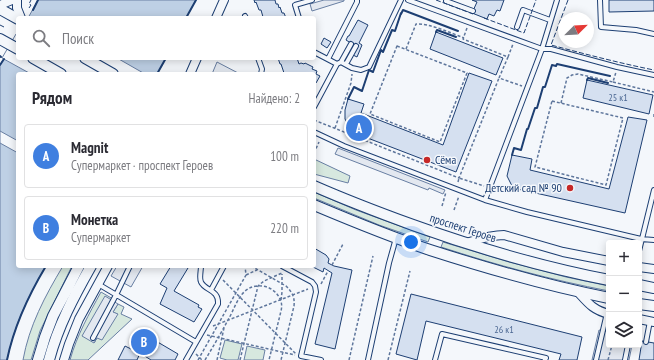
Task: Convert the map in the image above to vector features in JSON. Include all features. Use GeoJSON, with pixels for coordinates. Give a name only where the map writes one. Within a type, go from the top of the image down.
{"type":"FeatureCollection","features":[{"type":"Feature","properties":{"kind":"street"},"geometry":{"type":"LineString","coordinates":[[0,4],[12,0]]}},
{"type":"Feature","properties":{"kind":"street"},"geometry":{"type":"LineString","coordinates":[[17,0],[19,16]]}},
{"type":"Feature","properties":{"kind":"street"},"geometry":{"type":"LineString","coordinates":[[217,16],[224,0]]}},
{"type":"Feature","properties":{"kind":"street"},"geometry":{"type":"LineString","coordinates":[[0,9],[16,17]]}},
{"type":"Feature","properties":{"kind":"street"},"geometry":{"type":"LineString","coordinates":[[4,41],[16,48]]}},
{"type":"Feature","properties":{"kind":"street"},"geometry":{"type":"LineString","coordinates":[[36,60],[57,72]]}},
{"type":"Feature","properties":{"kind":"street"},"geometry":{"type":"LineString","coordinates":[[88,60],[110,72]]}},
{"type":"Feature","properties":{"kind":"street"},"geometry":{"type":"LineString","coordinates":[[191,72],[196,60]]}},
{"type":"Feature","properties":{"kind":"street","name":"проспект Героев"},"geometry":{"type":"LineString","coordinates":[[316,187],[397,219],[466,243],[534,263],[606,279]]}},
{"type":"Feature","properties":{"kind":"street"},"geometry":{"type":"LineString","coordinates":[[316,206],[430,250],[499,271],[578,292],[606,297]]}},
{"type":"Feature","properties":{"kind":"street"},"geometry":{"type":"LineString","coordinates":[[466,243],[488,236],[504,235],[563,252],[606,260]]}},
{"type":"Feature","properties":{"kind":"street"},"geometry":{"type":"LineString","coordinates":[[642,267],[654,269]]}},
{"type":"Feature","properties":{"kind":"street"},"geometry":{"type":"LineString","coordinates":[[38,360],[53,316],[78,268]]}},
{"type":"Feature","properties":{"kind":"street"},"geometry":{"type":"LineString","coordinates":[[49,360],[62,320],[90,268]]}},
{"type":"Feature","properties":{"kind":"street"},"geometry":{"type":"LineString","coordinates":[[64,360],[79,319],[107,268]]}},
{"type":"Feature","properties":{"kind":"street"},"geometry":{"type":"LineString","coordinates":[[642,286],[654,288]]}},
{"type":"Feature","properties":{"kind":"street"},"geometry":{"type":"LineString","coordinates":[[578,292],[589,304],[597,310],[606,313]]}},
{"type":"Feature","properties":{"kind":"street"},"geometry":{"type":"LineString","coordinates":[[642,304],[654,306]]}},
{"type":"Feature","properties":{"kind":"street"},"geometry":{"type":"LineString","coordinates":[[642,319],[652,321]]}},
{"type":"Feature","properties":{"kind":"lane"},"geometry":{"type":"LineString","coordinates":[[298,16],[295,5],[312,0]]}},
{"type":"Feature","properties":{"kind":"lane"},"geometry":{"type":"LineString","coordinates":[[328,59],[357,0]]}},
{"type":"Feature","properties":{"kind":"lane"},"geometry":{"type":"LineString","coordinates":[[316,53],[352,68],[361,70],[369,67],[401,0]]}},
{"type":"Feature","properties":{"kind":"lane"},"geometry":{"type":"LineString","coordinates":[[408,0],[417,2],[469,23],[542,49],[551,49],[617,67],[654,75]]}},
{"type":"Feature","properties":{"kind":"lane"},"geometry":{"type":"LineString","coordinates":[[485,200],[542,49],[557,0]]}},
{"type":"Feature","properties":{"kind":"lane"},"geometry":{"type":"LineString","coordinates":[[600,0],[600,27],[636,30],[654,34]]}},
{"type":"Feature","properties":{"kind":"lane"},"geometry":{"type":"LineString","coordinates":[[446,1],[473,11]]}},
{"type":"Feature","properties":{"kind":"lane"},"geometry":{"type":"LineString","coordinates":[[517,27],[523,10],[550,20]]}},
{"type":"Feature","properties":{"kind":"lane"},"geometry":{"type":"LineString","coordinates":[[316,104],[353,45]]}},
{"type":"Feature","properties":{"kind":"lane"},"geometry":{"type":"LineString","coordinates":[[259,60],[262,69],[261,72]]}},
{"type":"Feature","properties":{"kind":"lane"},"geometry":{"type":"LineString","coordinates":[[316,133],[344,146],[485,200],[527,212],[642,239],[654,240]]}},
{"type":"Feature","properties":{"kind":"lane"},"geometry":{"type":"LineString","coordinates":[[642,239],[654,190]]}},
{"type":"Feature","properties":{"kind":"lane"},"geometry":{"type":"LineString","coordinates":[[368,360],[389,263],[396,238]]}},
{"type":"Feature","properties":{"kind":"lane"},"geometry":{"type":"LineString","coordinates":[[93,338],[129,268]]}},
{"type":"Feature","properties":{"kind":"lane"},"geometry":{"type":"LineString","coordinates":[[186,360],[218,304],[217,296],[201,282],[201,268]]}},
{"type":"Feature","properties":{"kind":"lane"},"geometry":{"type":"LineString","coordinates":[[211,290],[223,268]]}},
{"type":"Feature","properties":{"kind":"lane"},"geometry":{"type":"LineString","coordinates":[[286,268],[312,282],[315,286],[316,292],[301,358],[321,360]]}},
{"type":"Feature","properties":{"kind":"lane"},"geometry":{"type":"LineString","coordinates":[[98,284],[196,342]]}},
{"type":"Feature","properties":{"kind":"lane"},"geometry":{"type":"LineString","coordinates":[[646,342],[652,321]]}},
{"type":"Feature","properties":{"kind":"lane"},"geometry":{"type":"LineString","coordinates":[[596,360],[606,322]]}},
{"type":"Feature","properties":{"kind":"lane"},"geometry":{"type":"LineString","coordinates":[[435,360],[442,334],[546,358],[545,360]]}},
{"type":"Feature","properties":{"kind":"lane"},"geometry":{"type":"LineString","coordinates":[[625,360],[627,348]]}},
{"type":"Feature","properties":{"kind":"path"},"geometry":{"type":"LineString","coordinates":[[406,49],[416,24],[421,23],[464,38],[463,39],[508,57]]}},
{"type":"Feature","properties":{"kind":"path"},"geometry":{"type":"LineString","coordinates":[[464,38],[469,23]]}},
{"type":"Feature","properties":{"kind":"path"},"geometry":{"type":"LineString","coordinates":[[457,184],[515,39]]}},
{"type":"Feature","properties":{"kind":"path"},"geometry":{"type":"LineString","coordinates":[[397,46],[406,49],[467,73],[440,142],[370,114],[397,46]]}},
{"type":"Feature","properties":{"kind":"path"},"geometry":{"type":"LineString","coordinates":[[613,82],[617,67]]}},
{"type":"Feature","properties":{"kind":"path"},"geometry":{"type":"LineString","coordinates":[[335,128],[351,83],[352,68]]}},
{"type":"Feature","properties":{"kind":"path"},"geometry":{"type":"LineString","coordinates":[[561,103],[567,78],[578,74],[654,92]]}},
{"type":"Feature","properties":{"kind":"path"},"geometry":{"type":"LineString","coordinates":[[499,78],[527,88]]}},
{"type":"Feature","properties":{"kind":"path"},"geometry":{"type":"LineString","coordinates":[[552,101],[561,103],[623,118],[606,185],[535,167],[552,101]]}},
{"type":"Feature","properties":{"kind":"path"},"geometry":{"type":"LineString","coordinates":[[316,121],[459,178],[490,188]]}},
{"type":"Feature","properties":{"kind":"path"},"geometry":{"type":"LineString","coordinates":[[316,148],[321,135]]}},
{"type":"Feature","properties":{"kind":"path"},"geometry":{"type":"LineString","coordinates":[[442,206],[449,187]]}},
{"type":"Feature","properties":{"kind":"path"},"geometry":{"type":"LineString","coordinates":[[454,210],[460,196],[456,193],[455,189]]}},
{"type":"Feature","properties":{"kind":"path"},"geometry":{"type":"LineString","coordinates":[[332,265],[344,244]]}},
{"type":"Feature","properties":{"kind":"path"},"geometry":{"type":"LineString","coordinates":[[349,360],[373,256]]}},
{"type":"Feature","properties":{"kind":"path"},"geometry":{"type":"LineString","coordinates":[[245,268],[246,275]]}},
{"type":"Feature","properties":{"kind":"path"},"geometry":{"type":"LineString","coordinates":[[254,268],[286,286],[293,295],[294,306],[281,360]]}},
{"type":"Feature","properties":{"kind":"path"},"geometry":{"type":"LineString","coordinates":[[198,360],[246,275],[257,270]]}},
{"type":"Feature","properties":{"kind":"path"},"geometry":{"type":"LineString","coordinates":[[204,329],[322,284],[328,271]]}},
{"type":"Feature","properties":{"kind":"path"},"geometry":{"type":"LineString","coordinates":[[388,360],[410,271]]}},
{"type":"Feature","properties":{"kind":"path"},"geometry":{"type":"LineString","coordinates":[[240,360],[258,286],[282,273],[282,311],[269,360]]}},
{"type":"Feature","properties":{"kind":"path"},"geometry":{"type":"LineString","coordinates":[[201,333],[298,356],[218,276]]}},
{"type":"Feature","properties":{"kind":"path"},"geometry":{"type":"LineString","coordinates":[[205,360],[244,292],[258,286],[264,286],[270,288],[281,300]]}},
{"type":"Feature","properties":{"kind":"path"},"geometry":{"type":"LineString","coordinates":[[217,360],[225,326]]}},
{"type":"Feature","properties":{"kind":"path"},"geometry":{"type":"LineString","coordinates":[[608,360],[611,348]]}},
{"type":"Feature","properties":{"kind":"shaded area"},"geometry":{"type":"Polygon","coordinates":[[[324,0],[344,1],[312,11],[310,4],[324,0]]]}},
{"type":"Feature","properties":{"kind":"shaded area"},"geometry":{"type":"Polygon","coordinates":[[[217,62],[236,72],[213,72],[217,62]]]}},
{"type":"Feature","properties":{"kind":"shaded area"},"geometry":{"type":"Polygon","coordinates":[[[338,148],[445,190],[443,194],[429,188],[428,190],[335,154],[338,148]]]}},
{"type":"Feature","properties":{"kind":"shaded area"},"geometry":{"type":"Polygon","coordinates":[[[316,160],[350,176],[348,183],[316,175],[316,160]]]}},
{"type":"Feature","properties":{"kind":"shaded area"},"geometry":{"type":"Polygon","coordinates":[[[316,193],[356,210],[430,237],[428,242],[379,225],[316,199],[316,193]]]}},
{"type":"Feature","properties":{"kind":"shaded area"},"geometry":{"type":"Polygon","coordinates":[[[443,242],[509,262],[566,277],[606,285],[606,290],[524,272],[441,247],[443,242]]]}},
{"type":"Feature","properties":{"kind":"shaded area"},"geometry":{"type":"Polygon","coordinates":[[[62,268],[71,268],[40,331],[31,360],[23,360],[29,335],[38,312],[62,268]]]}},
{"type":"Feature","properties":{"kind":"shaded area"},"geometry":{"type":"Polygon","coordinates":[[[116,268],[142,268],[131,287],[111,276],[116,268]]]}},
{"type":"Feature","properties":{"kind":"shaded area"},"geometry":{"type":"Polygon","coordinates":[[[101,292],[113,299],[94,343],[117,314],[113,312],[118,304],[124,307],[121,314],[132,319],[88,360],[70,360],[80,333],[101,292]]]}},
{"type":"Feature","properties":{"kind":"shaded area"},"geometry":{"type":"Polygon","coordinates":[[[105,296],[118,304],[113,312],[118,314],[102,340],[97,338],[94,343],[82,336],[105,296]]]}},
{"type":"Feature","properties":{"kind":"shaded area"},"geometry":{"type":"Polygon","coordinates":[[[599,330],[606,331],[606,348],[631,348],[629,360],[592,360],[599,330]]]}},
{"type":"Feature","properties":{"kind":"shaded area"},"geometry":{"type":"Polygon","coordinates":[[[225,340],[242,344],[238,360],[227,360],[220,358],[225,340]]]}},
{"type":"Feature","properties":{"kind":"shaded area"},"geometry":{"type":"Polygon","coordinates":[[[247,346],[265,350],[263,360],[244,360],[247,346]]]}},
{"type":"Feature","properties":{"kind":"water"},"geometry":{"type":"Polygon","coordinates":[[[38,0],[196,0],[187,16],[29,16],[38,0]]]}},
{"type":"Feature","properties":{"kind":"water"},"geometry":{"type":"Polygon","coordinates":[[[16,38],[16,60],[165,60],[158,72],[16,72],[16,268],[45,268],[22,312],[7,360],[0,360],[0,65],[16,38]]]}},
{"type":"Feature","properties":{"kind":"pier"},"geometry":{"type":"Polygon","coordinates":[[[16,34],[16,60],[120,60],[142,72],[27,72],[2,58],[16,34]]]}},
{"type":"Feature","properties":{"kind":"pier"},"geometry":{"type":"Polygon","coordinates":[[[0,131],[16,140],[16,152],[0,143],[0,131]]]}},
{"type":"Feature","properties":{"kind":"building"},"geometry":{"type":"Polygon","coordinates":[[[254,0],[275,0],[276,4],[278,4],[279,8],[280,7],[282,13],[284,13],[285,16],[263,16],[261,10],[259,10],[256,2],[255,3],[254,0]]]}},
{"type":"Feature","properties":{"kind":"building"},"geometry":{"type":"Polygon","coordinates":[[[472,0],[504,0],[500,11],[497,10],[494,16],[489,14],[487,19],[472,13],[477,2],[472,0]]]}},
{"type":"Feature","properties":{"kind":"building"},"geometry":{"type":"Polygon","coordinates":[[[609,0],[654,0],[654,11],[609,12],[609,0]]]}},
{"type":"Feature","properties":{"kind":"building"},"geometry":{"type":"Polygon","coordinates":[[[358,20],[368,25],[359,43],[362,45],[357,57],[353,55],[357,47],[346,40],[358,20]]]}},
{"type":"Feature","properties":{"kind":"building"},"geometry":{"type":"Polygon","coordinates":[[[436,32],[503,58],[496,75],[430,49],[436,32]]]}},
{"type":"Feature","properties":{"kind":"building"},"geometry":{"type":"Polygon","coordinates":[[[324,38],[331,42],[327,48],[321,44],[324,38]]]}},
{"type":"Feature","properties":{"kind":"building"},"geometry":{"type":"Polygon","coordinates":[[[279,60],[298,60],[299,64],[305,63],[317,71],[316,74],[316,72],[284,72],[279,60]]]}},
{"type":"Feature","properties":{"kind":"building"},"geometry":{"type":"Polygon","coordinates":[[[469,73],[492,81],[456,172],[352,132],[345,119],[345,110],[348,99],[364,104],[361,113],[443,145],[469,73]]]}},
{"type":"Feature","properties":{"kind":"building"},"geometry":{"type":"Polygon","coordinates":[[[316,74],[320,76],[316,83],[316,74]]]}},
{"type":"Feature","properties":{"kind":"building"},"geometry":{"type":"Polygon","coordinates":[[[587,80],[653,95],[649,114],[583,98],[587,80]]]}},
{"type":"Feature","properties":{"kind":"building"},"geometry":{"type":"Polygon","coordinates":[[[628,117],[647,120],[625,213],[513,188],[507,176],[512,155],[532,159],[530,170],[609,189],[628,117]]]}},
{"type":"Feature","properties":{"kind":"building"},"geometry":{"type":"Polygon","coordinates":[[[316,249],[326,255],[329,259],[328,263],[352,270],[335,349],[315,344],[332,273],[324,268],[323,272],[315,268],[316,249]]]}},
{"type":"Feature","properties":{"kind":"building"},"geometry":{"type":"Polygon","coordinates":[[[170,268],[188,268],[174,291],[199,305],[198,307],[202,309],[194,322],[160,304],[167,288],[160,284],[170,268]]]}},
{"type":"Feature","properties":{"kind":"building"},"geometry":{"type":"Polygon","coordinates":[[[411,294],[582,337],[577,360],[559,360],[561,354],[426,321],[417,360],[396,354],[411,294]]]}},
{"type":"Feature","properties":{"kind":"building"},"geometry":{"type":"Polygon","coordinates":[[[144,334],[178,354],[175,360],[151,360],[140,353],[137,360],[118,360],[125,346],[135,351],[144,334]]]}},
{"type":"Feature","properties":{"kind":"building"},"geometry":{"type":"Polygon","coordinates":[[[642,341],[654,343],[654,360],[639,360],[642,341]]]}},
{"type":"Feature","properties":{"kind":"fence"},"geometry":{"type":"LineString","coordinates":[[29,8],[31,5],[29,4],[31,0]]}},
{"type":"Feature","properties":{"kind":"fence"},"geometry":{"type":"LineString","coordinates":[[436,0],[473,14]]}},
{"type":"Feature","properties":{"kind":"fence"},"geometry":{"type":"LineString","coordinates":[[484,18],[524,33],[536,0]]}},
{"type":"Feature","properties":{"kind":"fence"},"geometry":{"type":"LineString","coordinates":[[568,0],[551,45],[654,70]]}},
{"type":"Feature","properties":{"kind":"fence"},"geometry":{"type":"LineString","coordinates":[[0,25],[4,27]]}},
{"type":"Feature","properties":{"kind":"wall"},"geometry":{"type":"LineString","coordinates":[[33,10],[38,0]]}},
{"type":"Feature","properties":{"kind":"wall"},"geometry":{"type":"LineString","coordinates":[[187,16],[196,0]]}},
{"type":"Feature","properties":{"kind":"wall"},"geometry":{"type":"LineString","coordinates":[[348,99],[354,87],[362,91],[369,70],[373,72],[381,50],[383,52],[392,30],[395,31],[403,10],[458,31]]}},
{"type":"Feature","properties":{"kind":"wall"},"geometry":{"type":"LineString","coordinates":[[436,32],[437,30],[456,37]]}},
{"type":"Feature","properties":{"kind":"wall"},"geometry":{"type":"LineString","coordinates":[[0,65],[4,59]]}},
{"type":"Feature","properties":{"kind":"wall"},"geometry":{"type":"LineString","coordinates":[[158,72],[165,60]]}},
{"type":"Feature","properties":{"kind":"wall"},"geometry":{"type":"LineString","coordinates":[[512,155],[514,148],[521,150],[527,129],[535,108],[537,108],[543,87],[545,87],[552,65],[556,66],[557,64],[610,76]]}},
{"type":"Feature","properties":{"kind":"wall"},"geometry":{"type":"LineString","coordinates":[[587,80],[588,78],[608,83]]}},
{"type":"Feature","properties":{"kind":"wall"},"geometry":{"type":"LineString","coordinates":[[7,360],[22,312],[45,268]]}},
{"type":"Feature","properties":{"kind":"place","name":"Magnit"},"geometry":{"type":"Point","coordinates":[359,128]}},
{"type":"Feature","properties":{"kind":"place","name":"Сёма"},"geometry":{"type":"Point","coordinates":[427,160]}},
{"type":"Feature","properties":{"kind":"place","name":"Детский сад № 90"},"geometry":{"type":"Point","coordinates":[570,188]}},
{"type":"Feature","properties":{"kind":"place","name":"Монетка"},"geometry":{"type":"Point","coordinates":[144,342]}}]}
